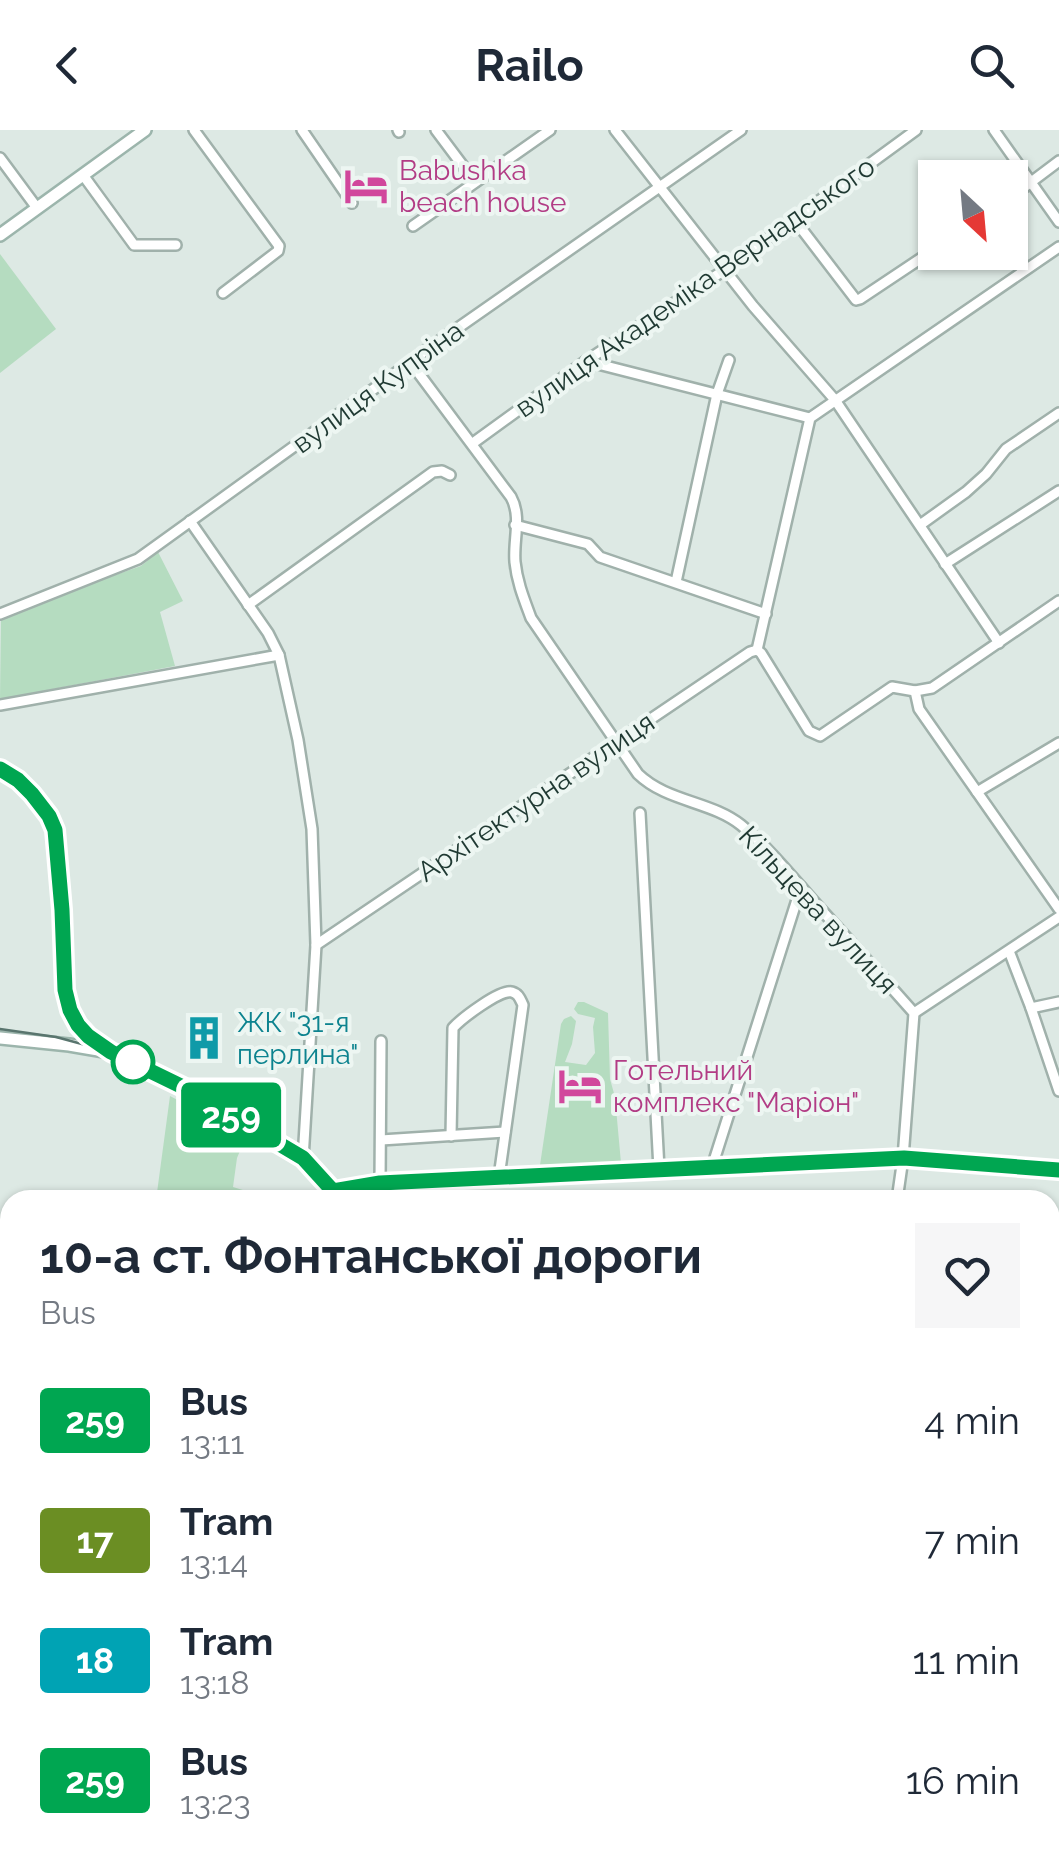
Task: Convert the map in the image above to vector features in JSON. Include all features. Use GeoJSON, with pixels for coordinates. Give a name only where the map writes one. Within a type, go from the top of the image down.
{"type":"FeatureCollection","features":[{"type":"Feature","properties":{"kind":"street"},"geometry":{"type":"LineString","coordinates":[[0,235],[146,130]]}},
{"type":"Feature","properties":{"kind":"street"},"geometry":{"type":"LineString","coordinates":[[194,130],[280,246],[222,293]]}},
{"type":"Feature","properties":{"kind":"street"},"geometry":{"type":"LineString","coordinates":[[302,130],[352,203]]}},
{"type":"Feature","properties":{"kind":"street"},"geometry":{"type":"LineString","coordinates":[[436,130],[475,182]]}},
{"type":"Feature","properties":{"kind":"street"},"geometry":{"type":"LineString","coordinates":[[412,226],[550,130]]}},
{"type":"Feature","properties":{"kind":"street"},"geometry":{"type":"LineString","coordinates":[[615,130],[754,306],[835,400],[999,643]]}},
{"type":"Feature","properties":{"kind":"street","name":"вулиця Купріна"},"geometry":{"type":"LineString","coordinates":[[0,614],[138,559],[400,370],[414,367],[422,353],[741,130]]}},
{"type":"Feature","properties":{"kind":"street","name":"вулиця Академіка Вернадського"},"geometry":{"type":"LineString","coordinates":[[473,443],[586,361],[726,269],[916,130]]}},
{"type":"Feature","properties":{"kind":"street"},"geometry":{"type":"LineString","coordinates":[[994,130],[1059,222]]}},
{"type":"Feature","properties":{"kind":"street"},"geometry":{"type":"LineString","coordinates":[[0,158],[37,208]]}},
{"type":"Feature","properties":{"kind":"street"},"geometry":{"type":"LineString","coordinates":[[1028,186],[1059,162]]}},
{"type":"Feature","properties":{"kind":"street"},"geometry":{"type":"LineString","coordinates":[[83,175],[134,245],[176,246]]}},
{"type":"Feature","properties":{"kind":"street"},"geometry":{"type":"LineString","coordinates":[[794,219],[856,300],[918,261]]}},
{"type":"Feature","properties":{"kind":"street"},"geometry":{"type":"LineString","coordinates":[[1059,247],[810,418],[757,650],[809,731],[823,735],[892,687],[915,691],[932,688],[1059,601]]}},
{"type":"Feature","properties":{"kind":"street"},"geometry":{"type":"LineString","coordinates":[[676,582],[717,394],[729,360]]}},
{"type":"Feature","properties":{"kind":"street"},"geometry":{"type":"LineString","coordinates":[[586,361],[810,418]]}},
{"type":"Feature","properties":{"kind":"street"},"geometry":{"type":"LineString","coordinates":[[414,367],[517,508],[515,525],[588,544],[600,557],[766,614]]}},
{"type":"Feature","properties":{"kind":"street"},"geometry":{"type":"LineString","coordinates":[[920,525],[966,492],[1006,449],[1059,413]]}},
{"type":"Feature","properties":{"kind":"street"},"geometry":{"type":"LineString","coordinates":[[248,605],[434,472],[450,476]]}},
{"type":"Feature","properties":{"kind":"street"},"geometry":{"type":"LineString","coordinates":[[945,564],[1059,491]]}},
{"type":"Feature","properties":{"kind":"street"},"geometry":{"type":"LineString","coordinates":[[190,521],[268,633],[278,655],[298,740],[312,829],[316,945],[303,1158]]}},
{"type":"Feature","properties":{"kind":"street","name":"Кільцева вулиця"},"geometry":{"type":"LineString","coordinates":[[515,525],[512,556],[531,618],[638,774],[650,785],[726,814],[744,828],[914,1013],[899,1190]]}},
{"type":"Feature","properties":{"kind":"street","name":"Архітектурна вулиця"},"geometry":{"type":"LineString","coordinates":[[316,945],[757,650]]}},
{"type":"Feature","properties":{"kind":"street"},"geometry":{"type":"LineString","coordinates":[[0,705],[278,655]]}},
{"type":"Feature","properties":{"kind":"street"},"geometry":{"type":"LineString","coordinates":[[915,691],[919,710],[1059,908]]}},
{"type":"Feature","properties":{"kind":"street"},"geometry":{"type":"LineString","coordinates":[[977,792],[1059,742]]}},
{"type":"Feature","properties":{"kind":"street"},"geometry":{"type":"LineString","coordinates":[[0,769],[32,794],[55,830],[65,990],[70,1010],[82,1029],[111,1052],[183,1087],[303,1158],[330,1190]]}},
{"type":"Feature","properties":{"kind":"street"},"geometry":{"type":"LineString","coordinates":[[640,813],[659,1170]]}},
{"type":"Feature","properties":{"kind":"street"},"geometry":{"type":"LineString","coordinates":[[712,1167],[801,887]]}},
{"type":"Feature","properties":{"kind":"street"},"geometry":{"type":"LineString","coordinates":[[914,1013],[1059,916]]}},
{"type":"Feature","properties":{"kind":"street"},"geometry":{"type":"LineString","coordinates":[[1009,952],[1059,1091]]}},
{"type":"Feature","properties":{"kind":"street"},"geometry":{"type":"LineString","coordinates":[[451,1136],[453,1028],[505,992],[518,996],[523,1005],[498,1177]]}},
{"type":"Feature","properties":{"kind":"street"},"geometry":{"type":"LineString","coordinates":[[1032,1008],[1059,1002]]}},
{"type":"Feature","properties":{"kind":"street"},"geometry":{"type":"LineString","coordinates":[[69,1045],[81,1042],[82,1029]]}},
{"type":"Feature","properties":{"kind":"street"},"geometry":{"type":"LineString","coordinates":[[0,1038],[111,1052]]}},
{"type":"Feature","properties":{"kind":"street"},"geometry":{"type":"LineString","coordinates":[[380,1183],[382,1041]]}},
{"type":"Feature","properties":{"kind":"street"},"geometry":{"type":"LineString","coordinates":[[380,1140],[505,1132]]}},
{"type":"Feature","properties":{"kind":"street"},"geometry":{"type":"LineString","coordinates":[[356,1190],[380,1183],[904,1158],[1059,1170]]}},
{"type":"Feature","properties":{"kind":"green space"},"geometry":{"type":"Polygon","coordinates":[[[0,254],[56,329],[0,373],[0,254]]]}},
{"type":"Feature","properties":{"kind":"green space"},"geometry":{"type":"Polygon","coordinates":[[[158,552],[183,601],[160,612],[175,666],[0,699],[1,615],[141,566],[158,552]]]}},
{"type":"Feature","properties":{"kind":"green space"},"geometry":{"type":"Polygon","coordinates":[[[578,1002],[608,1013],[610,1079],[621,1163],[540,1165],[564,1019],[571,1016],[576,1021],[565,1062],[586,1065],[595,1053],[595,1018],[578,1014],[574,1009],[578,1002]]]}},
{"type":"Feature","properties":{"kind":"green space"},"geometry":{"type":"Polygon","coordinates":[[[170,1096],[246,1136],[237,1158],[233,1187],[243,1190],[157,1190],[170,1096]]]}},
{"type":"Feature","properties":{"kind":"tram line"},"geometry":{"type":"LineString","coordinates":[[0,773],[16,782],[37,805],[52,832],[59,903],[60,975],[63,1001],[71,1022],[89,1039],[183,1085],[304,1157],[334,1190]]}},
{"type":"Feature","properties":{"kind":"tram line"},"geometry":{"type":"LineString","coordinates":[[0,1029],[93,1047]]}},
{"type":"Feature","properties":{"kind":"bus line","name":"259"},"geometry":{"type":"LineString","coordinates":[[0,769],[32,794],[55,830],[65,990],[78,1025],[111,1052],[183,1087],[303,1158],[332,1190]]}},
{"type":"Feature","properties":{"kind":"bus line","name":"259"},"geometry":{"type":"LineString","coordinates":[[338,1190],[380,1183],[904,1158],[1059,1170]]}},
{"type":"Feature","properties":{"kind":"place","name":"Babushka beach house"},"geometry":{"type":"Point","coordinates":[366,186]}},
{"type":"Feature","properties":{"kind":"place","name":"ЖК \"31-я перлина\""},"geometry":{"type":"Point","coordinates":[204,1038]}},
{"type":"Feature","properties":{"kind":"place","name":"Готельний комплекс \"Маріон\""},"geometry":{"type":"Point","coordinates":[580,1086]}}]}
